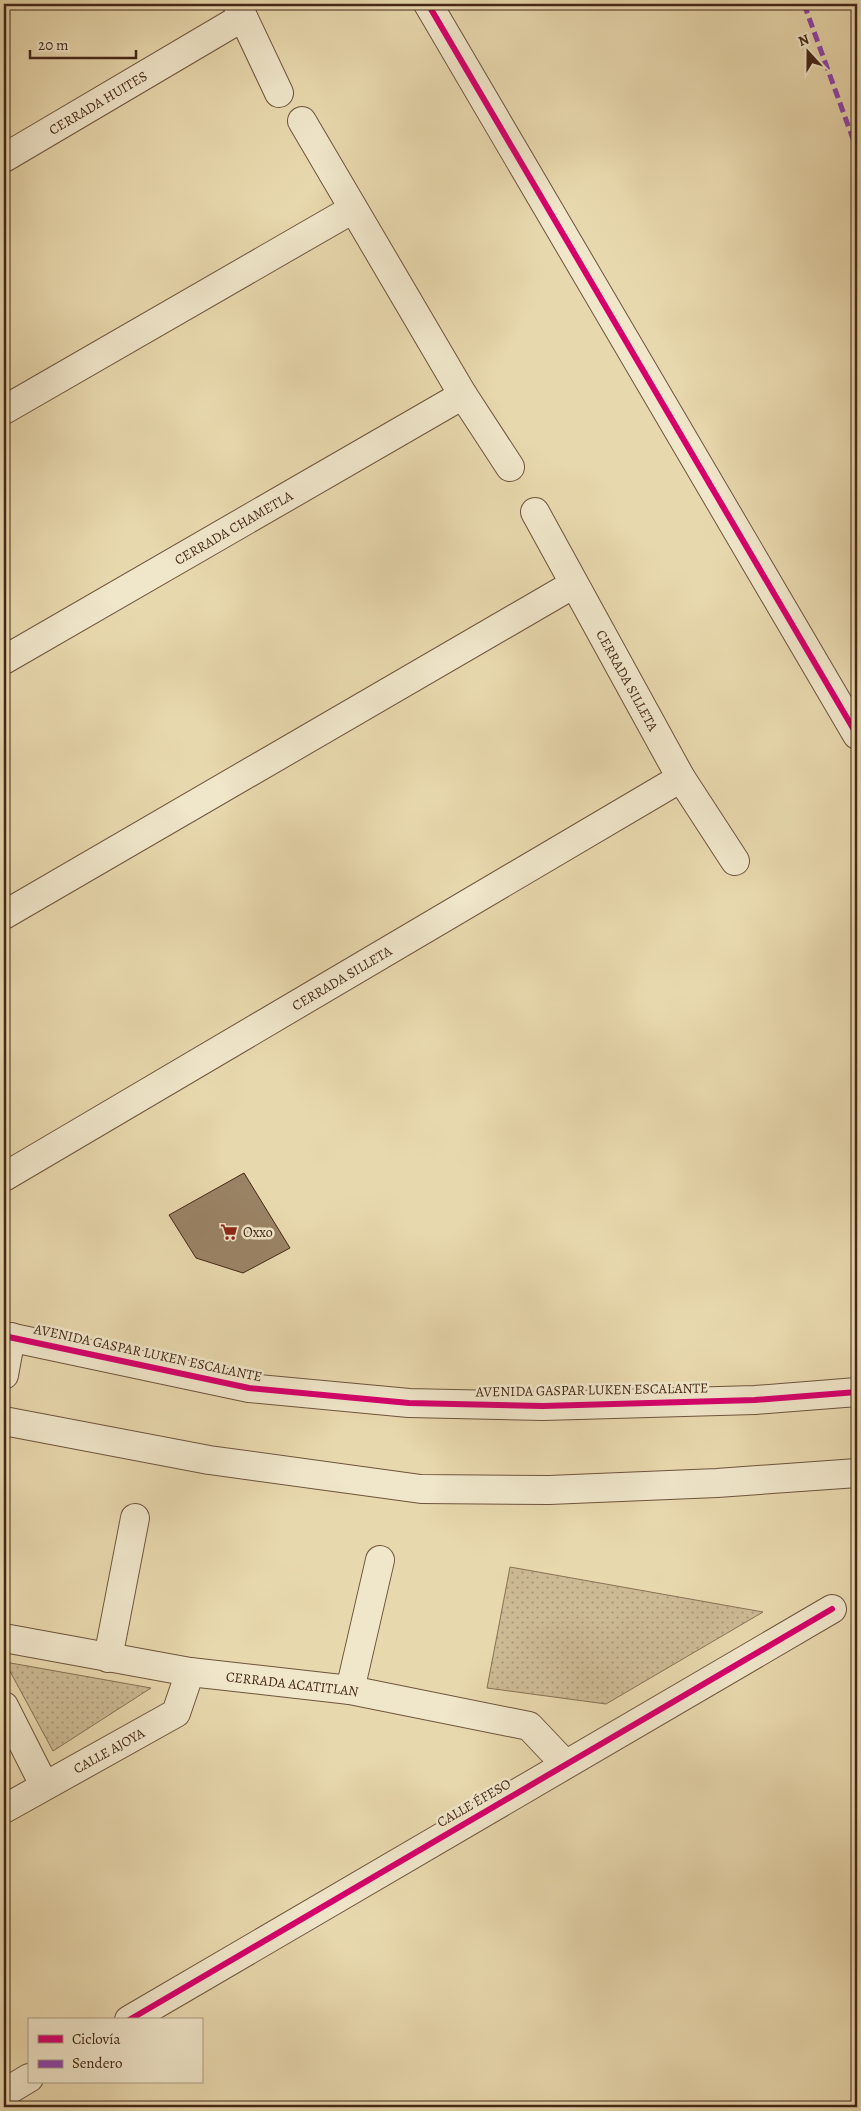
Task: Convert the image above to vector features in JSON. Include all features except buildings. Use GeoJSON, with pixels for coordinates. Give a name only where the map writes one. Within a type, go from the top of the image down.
{"type":"FeatureCollection","features":[{"type":"Feature","properties":{"kind":"street"},"geometry":{"type":"LineString","coordinates":[[428,4],[857,735]]}},
{"type":"Feature","properties":{"kind":"street","name":"CERRADA HUITES"},"geometry":{"type":"LineString","coordinates":[[4,158],[240,10],[279,93]]}},
{"type":"Feature","properties":{"kind":"street"},"geometry":{"type":"LineString","coordinates":[[302,121],[463,395],[510,467]]}},
{"type":"Feature","properties":{"kind":"street"},"geometry":{"type":"LineString","coordinates":[[4,410],[353,209]]}},
{"type":"Feature","properties":{"kind":"street","name":"CERRADA CHAMETLA"},"geometry":{"type":"LineString","coordinates":[[4,660],[463,395]]}},
{"type":"Feature","properties":{"kind":"street","name":"CERRADA SILLETA"},"geometry":{"type":"LineString","coordinates":[[535,512],[681,778],[735,861]]}},
{"type":"Feature","properties":{"kind":"street"},"geometry":{"type":"LineString","coordinates":[[4,915],[574,584]]}},
{"type":"Feature","properties":{"kind":"street","name":"CERRADA SILLETA"},"geometry":{"type":"LineString","coordinates":[[4,1177],[681,778]]}},
{"type":"Feature","properties":{"kind":"street"},"geometry":{"type":"LineString","coordinates":[[4,1375],[7,1337]]}},
{"type":"Feature","properties":{"kind":"street","name":"AVENIDA GASPAR LUKEN ESCALANTE"},"geometry":{"type":"LineString","coordinates":[[7,1337],[249,1388],[409,1403],[543,1406],[755,1400],[857,1392]]}},
{"type":"Feature","properties":{"kind":"street"},"geometry":{"type":"LineString","coordinates":[[4,1421],[209,1460],[421,1489],[549,1490],[717,1483],[857,1473]]}},
{"type":"Feature","properties":{"kind":"street"},"geometry":{"type":"LineString","coordinates":[[108,1658],[135,1518]]}},
{"type":"Feature","properties":{"kind":"street"},"geometry":{"type":"LineString","coordinates":[[350,1690],[380,1560]]}},
{"type":"Feature","properties":{"kind":"street","name":"CALLE ÉFESO"},"geometry":{"type":"LineString","coordinates":[[132,2018],[832,1609]]}},
{"type":"Feature","properties":{"kind":"street","name":"CERRADA ACATITLAN"},"geometry":{"type":"LineString","coordinates":[[4,1638],[190,1672],[350,1690],[529,1726],[565,1764]]}},
{"type":"Feature","properties":{"kind":"street","name":"CALLE AJOYA"},"geometry":{"type":"LineString","coordinates":[[4,1809],[176,1713],[190,1672]]}},
{"type":"Feature","properties":{"kind":"street"},"geometry":{"type":"LineString","coordinates":[[4,1706],[44,1785]]}},
{"type":"Feature","properties":{"kind":"street"},"geometry":{"type":"LineString","coordinates":[[4,2093],[28,2079]]}},
{"type":"Feature","properties":{"kind":"shaded area"},"geometry":{"type":"Polygon","coordinates":[[[510,1567],[763,1612],[606,1704],[487,1688],[510,1567]]]}},
{"type":"Feature","properties":{"kind":"shaded area"},"geometry":{"type":"Polygon","coordinates":[[[5,1662],[151,1688],[53,1751],[5,1662]]]}},
{"type":"Feature","properties":{"kind":"marked path"},"geometry":{"type":"LineString","coordinates":[[804,4],[857,150]]}},
{"type":"Feature","properties":{"kind":"cycle path"},"geometry":{"type":"LineString","coordinates":[[428,4],[857,735]]}},
{"type":"Feature","properties":{"kind":"cycle path"},"geometry":{"type":"LineString","coordinates":[[4,1336],[249,1388],[409,1403],[543,1406],[755,1400],[857,1392]]}},
{"type":"Feature","properties":{"kind":"cycle path"},"geometry":{"type":"LineString","coordinates":[[132,2018],[832,1609]]}},
{"type":"Feature","properties":{"kind":"place","name":"Oxxo"},"geometry":{"type":"Point","coordinates":[229,1232]}}]}
